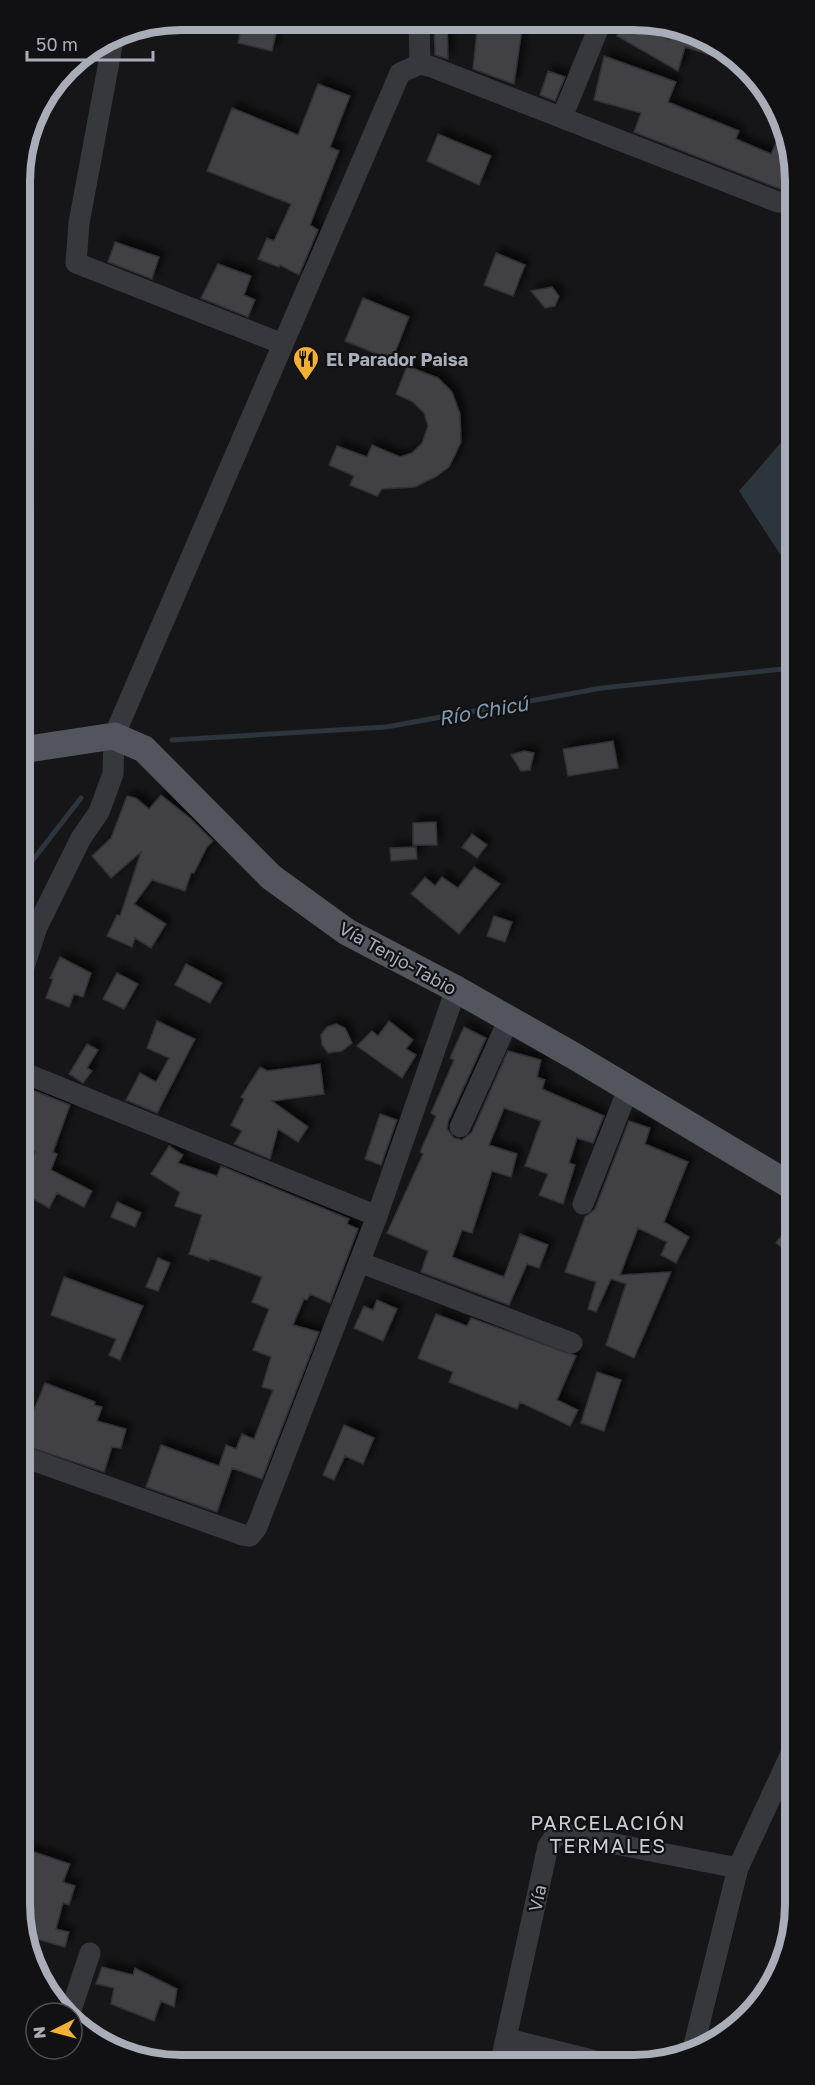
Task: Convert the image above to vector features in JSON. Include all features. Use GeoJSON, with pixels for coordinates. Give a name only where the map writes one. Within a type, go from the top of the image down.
{"type":"FeatureCollection","features":[{"type":"Feature","properties":{"kind":"main road"},"geometry":{"type":"LineString","coordinates":[[30,749],[114,736]]}},
{"type":"Feature","properties":{"kind":"main road","name":"Vía Tenjo-Tabio"},"geometry":{"type":"LineString","coordinates":[[114,736],[144,749],[250,858],[295,897],[347,932],[509,1019],[785,1182]]}},
{"type":"Feature","properties":{"kind":"street"},"geometry":{"type":"LineString","coordinates":[[419,30],[420,64]]}},
{"type":"Feature","properties":{"kind":"street"},"geometry":{"type":"LineString","coordinates":[[562,117],[598,30]]}},
{"type":"Feature","properties":{"kind":"street"},"geometry":{"type":"LineString","coordinates":[[112,47],[79,223],[76,263],[283,344]]}},
{"type":"Feature","properties":{"kind":"street"},"geometry":{"type":"LineString","coordinates":[[30,948],[37,927],[81,838],[99,812],[113,774],[114,736],[400,73],[420,64],[778,202],[785,202]]}},
{"type":"Feature","properties":{"kind":"street"},"geometry":{"type":"LineString","coordinates":[[30,1459],[250,1536],[257,1527],[377,1216],[456,989]]}},
{"type":"Feature","properties":{"kind":"street"},"geometry":{"type":"LineString","coordinates":[[460,1127],[509,1019]]}},
{"type":"Feature","properties":{"kind":"street"},"geometry":{"type":"LineString","coordinates":[[30,1074],[377,1216]]}},
{"type":"Feature","properties":{"kind":"street"},"geometry":{"type":"LineString","coordinates":[[583,1204],[628,1089]]}},
{"type":"Feature","properties":{"kind":"street"},"geometry":{"type":"LineString","coordinates":[[359,1262],[572,1343]]}},
{"type":"Feature","properties":{"kind":"street"},"geometry":{"type":"LineString","coordinates":[[695,2043],[738,1868],[785,1766]]}},
{"type":"Feature","properties":{"kind":"street","name":"Vía"},"geometry":{"type":"LineString","coordinates":[[503,2055],[548,1846],[555,1836],[564,1834],[738,1868]]}},
{"type":"Feature","properties":{"kind":"street"},"geometry":{"type":"LineString","coordinates":[[74,2001],[90,1953]]}},
{"type":"Feature","properties":{"kind":"street"},"geometry":{"type":"LineString","coordinates":[[508,2039],[572,2055]]}},
{"type":"Feature","properties":{"kind":"shaded area"},"geometry":{"type":"Polygon","coordinates":[[[785,438],[785,562],[739,491],[785,438]]]}},
{"type":"Feature","properties":{"kind":"building"},"geometry":{"type":"Polygon","coordinates":[[[241,30],[277,30],[272,51],[238,43],[241,30]]]}},
{"type":"Feature","properties":{"kind":"building"},"geometry":{"type":"Polygon","coordinates":[[[434,30],[447,30],[448,59],[435,55],[434,30]]]}},
{"type":"Feature","properties":{"kind":"building"},"geometry":{"type":"Polygon","coordinates":[[[477,30],[522,30],[514,84],[473,69],[477,30]]]}},
{"type":"Feature","properties":{"kind":"building"},"geometry":{"type":"Polygon","coordinates":[[[620,30],[653,31],[669,40],[671,35],[683,38],[712,51],[711,55],[685,47],[678,71],[617,36],[620,30]]]}},
{"type":"Feature","properties":{"kind":"building"},"geometry":{"type":"Polygon","coordinates":[[[604,56],[676,82],[668,102],[739,131],[736,139],[771,154],[778,137],[784,161],[785,189],[634,132],[641,113],[594,100],[604,56]]]}},
{"type":"Feature","properties":{"kind":"building"},"geometry":{"type":"Polygon","coordinates":[[[548,71],[565,77],[555,101],[540,95],[548,71]]]}},
{"type":"Feature","properties":{"kind":"building"},"geometry":{"type":"Polygon","coordinates":[[[318,84],[350,96],[330,147],[339,151],[310,225],[318,230],[299,275],[280,265],[279,267],[258,259],[267,238],[274,241],[291,204],[207,171],[232,108],[298,135],[318,84]]]}},
{"type":"Feature","properties":{"kind":"building"},"geometry":{"type":"Polygon","coordinates":[[[438,134],[491,156],[479,185],[427,161],[438,134]]]}},
{"type":"Feature","properties":{"kind":"building"},"geometry":{"type":"Polygon","coordinates":[[[115,242],[159,257],[152,279],[108,262],[115,242]]]}},
{"type":"Feature","properties":{"kind":"building"},"geometry":{"type":"Polygon","coordinates":[[[496,253],[525,265],[513,296],[484,285],[496,253]]]}},
{"type":"Feature","properties":{"kind":"building"},"geometry":{"type":"Polygon","coordinates":[[[218,264],[251,276],[244,295],[255,300],[248,317],[201,298],[218,264]]]}},
{"type":"Feature","properties":{"kind":"building"},"geometry":{"type":"Polygon","coordinates":[[[552,287],[559,296],[555,306],[545,308],[531,291],[552,287]]]}},
{"type":"Feature","properties":{"kind":"building"},"geometry":{"type":"Polygon","coordinates":[[[363,298],[409,317],[392,360],[345,341],[363,298]]]}},
{"type":"Feature","properties":{"kind":"building"},"geometry":{"type":"Polygon","coordinates":[[[407,366],[438,378],[452,392],[460,414],[461,442],[449,467],[435,477],[415,487],[382,489],[377,496],[350,485],[354,476],[329,465],[337,446],[367,457],[372,445],[400,457],[412,453],[422,443],[428,426],[424,413],[413,402],[396,394],[407,366]]]}},
{"type":"Feature","properties":{"kind":"building"},"geometry":{"type":"Polygon","coordinates":[[[613,741],[618,768],[568,776],[563,749],[613,741]]]}},
{"type":"Feature","properties":{"kind":"building"},"geometry":{"type":"Polygon","coordinates":[[[524,751],[534,753],[530,770],[521,771],[511,755],[524,751]]]}},
{"type":"Feature","properties":{"kind":"building"},"geometry":{"type":"Polygon","coordinates":[[[161,795],[190,818],[213,841],[207,847],[194,873],[191,873],[185,891],[152,880],[134,904],[166,924],[151,948],[135,938],[132,947],[107,936],[117,915],[120,916],[141,852],[111,878],[92,856],[111,838],[127,796],[136,798],[149,809],[161,795]]]}},
{"type":"Feature","properties":{"kind":"building"},"geometry":{"type":"Polygon","coordinates":[[[436,822],[437,845],[413,845],[413,823],[436,822]]]}},
{"type":"Feature","properties":{"kind":"building"},"geometry":{"type":"Polygon","coordinates":[[[472,834],[487,845],[477,858],[462,847],[472,834]]]}},
{"type":"Feature","properties":{"kind":"building"},"geometry":{"type":"Polygon","coordinates":[[[416,847],[417,859],[391,861],[390,848],[416,847]]]}},
{"type":"Feature","properties":{"kind":"building"},"geometry":{"type":"Polygon","coordinates":[[[474,867],[500,884],[459,934],[411,894],[425,877],[435,886],[442,877],[458,888],[474,867]]]}},
{"type":"Feature","properties":{"kind":"building"},"geometry":{"type":"Polygon","coordinates":[[[494,916],[512,922],[505,942],[487,936],[494,916]]]}},
{"type":"Feature","properties":{"kind":"building"},"geometry":{"type":"Polygon","coordinates":[[[60,957],[91,973],[83,997],[74,994],[69,1007],[46,998],[53,979],[50,978],[60,957]]]}},
{"type":"Feature","properties":{"kind":"building"},"geometry":{"type":"Polygon","coordinates":[[[186,964],[222,983],[210,1003],[175,985],[186,964]]]}},
{"type":"Feature","properties":{"kind":"building"},"geometry":{"type":"Polygon","coordinates":[[[117,973],[138,984],[124,1009],[103,999],[117,973]]]}},
{"type":"Feature","properties":{"kind":"building"},"geometry":{"type":"Polygon","coordinates":[[[157,1021],[195,1039],[157,1113],[126,1100],[140,1073],[156,1082],[169,1058],[147,1048],[157,1021]]]}},
{"type":"Feature","properties":{"kind":"building"},"geometry":{"type":"Polygon","coordinates":[[[389,1021],[413,1040],[406,1049],[416,1055],[402,1078],[357,1046],[372,1031],[378,1036],[389,1021]]]}},
{"type":"Feature","properties":{"kind":"building"},"geometry":{"type":"Polygon","coordinates":[[[336,1024],[345,1028],[352,1043],[342,1051],[328,1053],[322,1045],[321,1035],[327,1027],[336,1024]]]}},
{"type":"Feature","properties":{"kind":"building"},"geometry":{"type":"Polygon","coordinates":[[[464,1027],[486,1038],[448,1122],[447,1129],[454,1138],[462,1140],[472,1132],[508,1051],[541,1060],[537,1077],[545,1080],[542,1089],[604,1116],[593,1143],[577,1138],[569,1163],[575,1165],[563,1204],[539,1195],[548,1174],[525,1166],[541,1121],[504,1108],[489,1145],[517,1154],[511,1177],[492,1171],[472,1233],[462,1230],[452,1257],[504,1277],[520,1234],[548,1245],[539,1268],[527,1264],[509,1305],[421,1272],[428,1251],[387,1233],[423,1154],[420,1152],[436,1116],[431,1113],[454,1060],[450,1058],[464,1027]]]}},
{"type":"Feature","properties":{"kind":"building"},"geometry":{"type":"Polygon","coordinates":[[[87,1044],[98,1050],[87,1068],[92,1071],[83,1083],[69,1074],[87,1044]]]}},
{"type":"Feature","properties":{"kind":"building"},"geometry":{"type":"Polygon","coordinates":[[[320,1064],[324,1094],[272,1101],[308,1127],[298,1142],[278,1129],[270,1159],[234,1144],[242,1131],[231,1125],[244,1099],[241,1097],[260,1067],[267,1071],[320,1064]]]}},
{"type":"Feature","properties":{"kind":"building"},"geometry":{"type":"Polygon","coordinates":[[[30,1089],[70,1105],[53,1152],[57,1154],[51,1170],[92,1191],[84,1207],[57,1193],[49,1208],[30,1197],[30,1164],[35,1152],[30,1150],[30,1089]]]}},
{"type":"Feature","properties":{"kind":"building"},"geometry":{"type":"Polygon","coordinates":[[[380,1114],[397,1120],[381,1165],[365,1159],[380,1114]]]}},
{"type":"Feature","properties":{"kind":"building"},"geometry":{"type":"Polygon","coordinates":[[[629,1121],[650,1128],[645,1144],[688,1162],[664,1222],[689,1237],[676,1263],[661,1255],[667,1242],[638,1228],[620,1275],[671,1272],[634,1358],[606,1345],[626,1284],[611,1279],[596,1312],[588,1309],[596,1282],[565,1272],[585,1217],[595,1209],[629,1121]]]}},
{"type":"Feature","properties":{"kind":"building"},"geometry":{"type":"Polygon","coordinates":[[[169,1146],[183,1155],[178,1163],[217,1176],[221,1166],[349,1219],[347,1224],[358,1229],[330,1303],[310,1294],[307,1300],[304,1299],[293,1325],[319,1332],[262,1479],[232,1468],[217,1512],[146,1487],[161,1445],[219,1466],[226,1445],[236,1449],[242,1434],[254,1439],[273,1390],[262,1387],[271,1357],[253,1350],[269,1309],[252,1302],[262,1277],[210,1258],[209,1261],[189,1254],[202,1215],[175,1206],[180,1192],[151,1174],[169,1146]]]}},
{"type":"Feature","properties":{"kind":"building"},"geometry":{"type":"Polygon","coordinates":[[[117,1202],[141,1213],[135,1227],[111,1217],[117,1202]]]}},
{"type":"Feature","properties":{"kind":"building"},"geometry":{"type":"Polygon","coordinates":[[[785,1230],[785,1250],[776,1243],[785,1230]]]}},
{"type":"Feature","properties":{"kind":"building"},"geometry":{"type":"Polygon","coordinates":[[[158,1258],[170,1263],[158,1291],[146,1287],[158,1258]]]}},
{"type":"Feature","properties":{"kind":"building"},"geometry":{"type":"Polygon","coordinates":[[[64,1277],[143,1306],[120,1360],[109,1355],[116,1339],[51,1315],[64,1277]]]}},
{"type":"Feature","properties":{"kind":"building"},"geometry":{"type":"Polygon","coordinates":[[[377,1300],[397,1309],[383,1341],[354,1328],[364,1306],[373,1310],[377,1300]]]}},
{"type":"Feature","properties":{"kind":"building"},"geometry":{"type":"Polygon","coordinates":[[[436,1314],[467,1326],[471,1318],[576,1356],[557,1400],[578,1410],[570,1426],[520,1402],[517,1409],[449,1382],[453,1372],[418,1358],[436,1314]]]}},
{"type":"Feature","properties":{"kind":"building"},"geometry":{"type":"Polygon","coordinates":[[[597,1372],[621,1380],[604,1431],[581,1423],[597,1372]]]}},
{"type":"Feature","properties":{"kind":"building"},"geometry":{"type":"Polygon","coordinates":[[[45,1383],[95,1402],[94,1405],[102,1407],[97,1421],[126,1429],[121,1448],[112,1447],[104,1472],[30,1447],[30,1411],[33,1412],[45,1383]]]}},
{"type":"Feature","properties":{"kind":"building"},"geometry":{"type":"Polygon","coordinates":[[[344,1425],[374,1438],[363,1464],[345,1456],[334,1480],[323,1475],[344,1425]]]}},
{"type":"Feature","properties":{"kind":"building"},"geometry":{"type":"Polygon","coordinates":[[[30,1851],[70,1864],[63,1882],[75,1886],[69,1905],[63,1903],[56,1929],[69,1932],[65,1947],[34,1938],[30,1904],[30,1851]]]}},
{"type":"Feature","properties":{"kind":"building"},"geometry":{"type":"Polygon","coordinates":[[[102,1967],[133,1975],[135,1968],[177,1989],[174,2007],[161,2001],[154,2021],[111,2004],[114,1988],[96,1984],[102,1967]]]}},
{"type":"Feature","properties":{"kind":"waterway","name":"Río Chicú"},"geometry":{"type":"LineString","coordinates":[[172,740],[386,727],[602,688],[785,669]]}},
{"type":"Feature","properties":{"kind":"waterway","name":"Río Chicú"},"geometry":{"type":"LineString","coordinates":[[30,864],[81,798]]}},
{"type":"Feature","properties":{"kind":"place","name":"El Parador Paisa"},"geometry":{"type":"Point","coordinates":[306,382]}},
{"type":"Feature","properties":{"kind":"district","name":"PARCELACIÓN TERMALES"},"geometry":{"type":"Point","coordinates":[608,1834]}}]}
